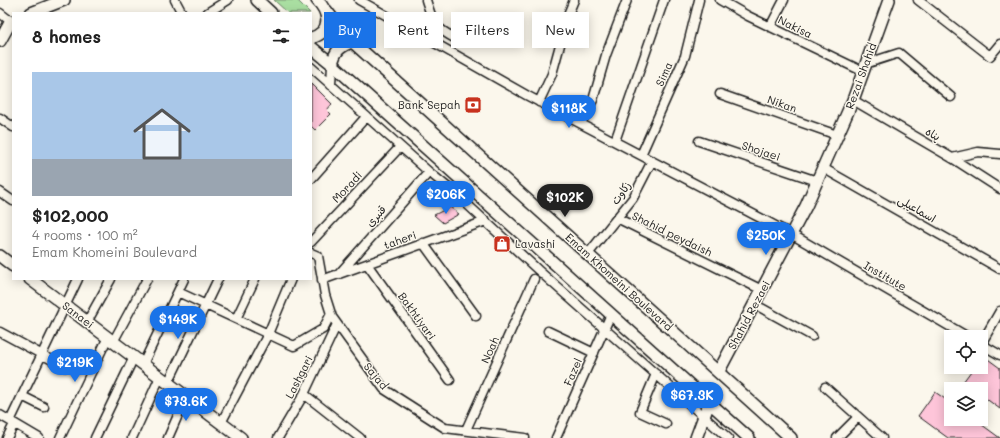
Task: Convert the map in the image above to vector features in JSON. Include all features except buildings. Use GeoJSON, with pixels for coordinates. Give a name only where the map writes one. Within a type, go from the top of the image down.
{"type":"FeatureCollection","features":[{"type":"Feature","properties":{"kind":"main road"},"geometry":{"type":"LineString","coordinates":[[34,12],[64,0]]}},
{"type":"Feature","properties":{"kind":"main road"},"geometry":{"type":"LineString","coordinates":[[257,0],[267,7]]}},
{"type":"Feature","properties":{"kind":"main road","name":"Rezai Shahid"},"geometry":{"type":"LineString","coordinates":[[823,168],[853,100],[889,0]]}},
{"type":"Feature","properties":{"kind":"main road"},"geometry":{"type":"LineString","coordinates":[[312,38],[319,35],[324,30],[326,23],[323,4]]}},
{"type":"Feature","properties":{"kind":"main road","name":"Emam Khomeini Boulevard"},"geometry":{"type":"LineString","coordinates":[[323,4],[329,12]]}},
{"type":"Feature","properties":{"kind":"main road"},"geometry":{"type":"LineString","coordinates":[[0,41],[9,22]]}},
{"type":"Feature","properties":{"kind":"main road"},"geometry":{"type":"LineString","coordinates":[[312,48],[332,64],[749,438]]}},
{"type":"Feature","properties":{"kind":"main road"},"geometry":{"type":"LineString","coordinates":[[332,64],[337,50],[339,48]]}},
{"type":"Feature","properties":{"kind":"main road","name":"Emam Khomeini Boulevard"},"geometry":{"type":"LineString","coordinates":[[359,48],[719,371],[791,438]]}},
{"type":"Feature","properties":{"kind":"main road","name":"Shahid Rezaei"},"geometry":{"type":"LineString","coordinates":[[719,371],[791,234],[823,168]]}},
{"type":"Feature","properties":{"kind":"main road"},"geometry":{"type":"LineString","coordinates":[[0,256],[12,265]]}},
{"type":"Feature","properties":{"kind":"main road","name":"Sanaei"},"geometry":{"type":"LineString","coordinates":[[37,281],[110,340],[241,438]]}},
{"type":"Feature","properties":{"kind":"main road"},"geometry":{"type":"LineString","coordinates":[[696,438],[709,402]]}},
{"type":"Feature","properties":{"kind":"street"},"geometry":{"type":"LineString","coordinates":[[175,0],[181,12]]}},
{"type":"Feature","properties":{"kind":"street"},"geometry":{"type":"LineString","coordinates":[[209,12],[228,0]]}},
{"type":"Feature","properties":{"kind":"street","name":"Institute"},"geometry":{"type":"LineString","coordinates":[[359,0],[539,102],[791,234],[956,330]]}},
{"type":"Feature","properties":{"kind":"street"},"geometry":{"type":"LineString","coordinates":[[426,0],[434,25],[439,30],[451,36]]}},
{"type":"Feature","properties":{"kind":"street"},"geometry":{"type":"LineString","coordinates":[[539,102],[552,74],[569,12],[574,0]]}},
{"type":"Feature","properties":{"kind":"street"},"geometry":{"type":"LineString","coordinates":[[581,123],[593,100],[606,55],[627,0]]}},
{"type":"Feature","properties":{"kind":"street"},"geometry":{"type":"LineString","coordinates":[[615,141],[664,0]]}},
{"type":"Feature","properties":{"kind":"street","name":"Sima"},"geometry":{"type":"LineString","coordinates":[[641,156],[684,56],[699,0]]}},
{"type":"Feature","properties":{"kind":"street","name":"Nakisa"},"geometry":{"type":"LineString","coordinates":[[720,0],[770,26],[864,67]]}},
{"type":"Feature","properties":{"kind":"street"},"geometry":{"type":"LineString","coordinates":[[770,26],[784,0]]}},
{"type":"Feature","properties":{"kind":"street"},"geometry":{"type":"LineString","coordinates":[[918,0],[990,56],[1000,44]]}},
{"type":"Feature","properties":{"kind":"street"},"geometry":{"type":"LineString","coordinates":[[0,13],[9,22]]}},
{"type":"Feature","properties":{"kind":"street"},"geometry":{"type":"LineString","coordinates":[[864,67],[899,53],[951,97]]}},
{"type":"Feature","properties":{"kind":"street"},"geometry":{"type":"LineString","coordinates":[[331,86],[332,64]]}},
{"type":"Feature","properties":{"kind":"street"},"geometry":{"type":"LineString","coordinates":[[312,69],[400,147],[456,194],[558,288],[728,438]]}},
{"type":"Feature","properties":{"kind":"street","name":"Nikan"},"geometry":{"type":"LineString","coordinates":[[720,94],[837,135]]}},
{"type":"Feature","properties":{"kind":"street","name":"پناه"},"geometry":{"type":"LineString","coordinates":[[853,100],[952,158],[1000,189]]}},
{"type":"Feature","properties":{"kind":"street"},"geometry":{"type":"LineString","coordinates":[[312,177],[366,117]]}},
{"type":"Feature","properties":{"kind":"street"},"geometry":{"type":"LineString","coordinates":[[0,118],[12,126]]}},
{"type":"Feature","properties":{"kind":"street","name":"Shojaei"},"geometry":{"type":"LineString","coordinates":[[699,142],[817,181]]}},
{"type":"Feature","properties":{"kind":"street","name":"Moradi"},"geometry":{"type":"LineString","coordinates":[[312,241],[400,147]]}},
{"type":"Feature","properties":{"kind":"street"},"geometry":{"type":"LineString","coordinates":[[952,158],[978,152],[1000,154]]}},
{"type":"Feature","properties":{"kind":"street","name":"زکاوت"},"geometry":{"type":"LineString","coordinates":[[588,254],[633,198],[652,161]]}},
{"type":"Feature","properties":{"kind":"street","name":"اسماعیلی"},"geometry":{"type":"LineString","coordinates":[[823,168],[1000,270]]}},
{"type":"Feature","properties":{"kind":"street","name":"قنبری"},"geometry":{"type":"LineString","coordinates":[[340,274],[429,172]]}},
{"type":"Feature","properties":{"kind":"street"},"geometry":{"type":"LineString","coordinates":[[0,192],[12,200]]}},
{"type":"Feature","properties":{"kind":"street","name":"Shahid peydaish"},"geometry":{"type":"LineString","coordinates":[[617,218],[762,290]]}},
{"type":"Feature","properties":{"kind":"street","name":"taheri"},"geometry":{"type":"LineString","coordinates":[[322,280],[486,221]]}},
{"type":"Feature","properties":{"kind":"street"},"geometry":{"type":"LineString","coordinates":[[423,243],[476,316]]}},
{"type":"Feature","properties":{"kind":"street","name":"Sajad"},"geometry":{"type":"LineString","coordinates":[[312,253],[318,256],[330,314],[384,389],[438,425],[445,428],[525,438]]}},
{"type":"Feature","properties":{"kind":"street","name":"Bakhtiyari"},"geometry":{"type":"LineString","coordinates":[[367,264],[450,380]]}},
{"type":"Feature","properties":{"kind":"street"},"geometry":{"type":"LineString","coordinates":[[558,288],[569,278]]}},
{"type":"Feature","properties":{"kind":"street","name":"Noah"},"geometry":{"type":"LineString","coordinates":[[466,430],[534,279]]}},
{"type":"Feature","properties":{"kind":"street"},"geometry":{"type":"LineString","coordinates":[[7,438],[22,396],[78,280]]}},
{"type":"Feature","properties":{"kind":"street"},"geometry":{"type":"LineString","coordinates":[[87,322],[110,280]]}},
{"type":"Feature","properties":{"kind":"street"},"geometry":{"type":"LineString","coordinates":[[60,438],[110,340],[147,280]]}},
{"type":"Feature","properties":{"kind":"street"},"geometry":{"type":"LineString","coordinates":[[143,364],[184,280]]}},
{"type":"Feature","properties":{"kind":"street"},"geometry":{"type":"LineString","coordinates":[[132,438],[206,305],[218,280]]}},
{"type":"Feature","properties":{"kind":"street"},"geometry":{"type":"LineString","coordinates":[[236,319],[255,280]]}},
{"type":"Feature","properties":{"kind":"street"},"geometry":{"type":"LineString","coordinates":[[220,423],[268,334],[291,280]]}},
{"type":"Feature","properties":{"kind":"street"},"geometry":{"type":"LineString","coordinates":[[178,292],[294,346],[323,329],[330,314]]}},
{"type":"Feature","properties":{"kind":"street"},"geometry":{"type":"LineString","coordinates":[[754,304],[812,336]]}},
{"type":"Feature","properties":{"kind":"street"},"geometry":{"type":"LineString","coordinates":[[988,332],[1000,311]]}},
{"type":"Feature","properties":{"kind":"street","name":"Fazel"},"geometry":{"type":"LineString","coordinates":[[556,438],[611,314]]}},
{"type":"Feature","properties":{"kind":"street","name":"Lashgari"},"geometry":{"type":"LineString","coordinates":[[278,438],[304,394],[337,324]]}},
{"type":"Feature","properties":{"kind":"street"},"geometry":{"type":"LineString","coordinates":[[548,331],[594,353]]}},
{"type":"Feature","properties":{"kind":"street"},"geometry":{"type":"LineString","coordinates":[[0,332],[64,367]]}},
{"type":"Feature","properties":{"kind":"street"},"geometry":{"type":"LineString","coordinates":[[988,348],[1000,355]]}},
{"type":"Feature","properties":{"kind":"street"},"geometry":{"type":"LineString","coordinates":[[95,438],[134,357]]}},
{"type":"Feature","properties":{"kind":"street"},"geometry":{"type":"LineString","coordinates":[[656,374],[640,412],[666,424]]}},
{"type":"Feature","properties":{"kind":"street"},"geometry":{"type":"LineString","coordinates":[[824,387],[882,438]]}},
{"type":"Feature","properties":{"kind":"street"},"geometry":{"type":"LineString","coordinates":[[304,394],[360,438]]}},
{"type":"Feature","properties":{"kind":"street"},"geometry":{"type":"LineString","coordinates":[[22,396],[44,408]]}},
{"type":"Feature","properties":{"kind":"street"},"geometry":{"type":"LineString","coordinates":[[168,438],[186,397]]}},
{"type":"Feature","properties":{"kind":"street"},"geometry":{"type":"LineString","coordinates":[[0,415],[38,438]]}},
{"type":"Feature","properties":{"kind":"street"},"geometry":{"type":"LineString","coordinates":[[837,438],[858,417]]}},
{"type":"Feature","properties":{"kind":"green space"},"geometry":{"type":"Polygon","coordinates":[[[274,0],[297,0],[309,12],[287,12],[274,0]]]}},
{"type":"Feature","properties":{"kind":"place","name":"Bank Sepah"},"geometry":{"type":"Point","coordinates":[473,105]}},
{"type":"Feature","properties":{"kind":"place","name":"Lavashi"},"geometry":{"type":"Point","coordinates":[502,244]}}]}
